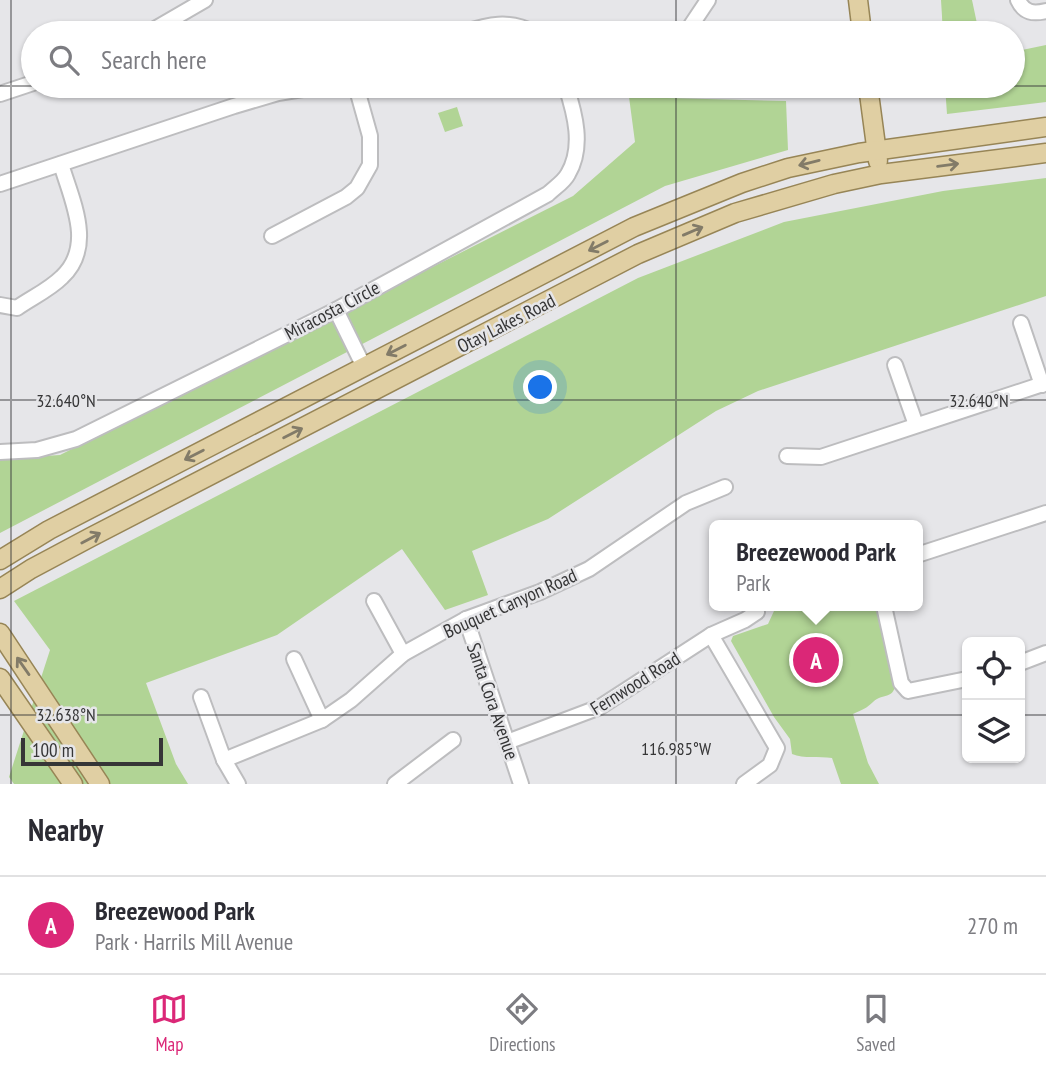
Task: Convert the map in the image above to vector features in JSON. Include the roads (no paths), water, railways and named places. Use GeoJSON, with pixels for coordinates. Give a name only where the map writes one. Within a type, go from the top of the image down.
{"type":"FeatureCollection","features":[{"type":"Feature","properties":{"kind":"main road"},"geometry":{"type":"LineString","coordinates":[[858,0],[861,21]]}},
{"type":"Feature","properties":{"kind":"main road"},"geometry":{"type":"LineString","coordinates":[[870,98],[881,174]]}},
{"type":"Feature","properties":{"kind":"main road","name":"Otay Lakes Road"},"geometry":{"type":"LineString","coordinates":[[0,560],[61,524],[634,227],[765,176],[827,159],[1046,127]]}},
{"type":"Feature","properties":{"kind":"main road","name":"Otay Lakes Road"},"geometry":{"type":"LineString","coordinates":[[0,589],[31,569],[638,254],[763,203],[834,184],[881,174],[1046,153]]}},
{"type":"Feature","properties":{"kind":"main road"},"geometry":{"type":"LineString","coordinates":[[0,633],[100,784]]}},
{"type":"Feature","properties":{"kind":"main road"},"geometry":{"type":"LineString","coordinates":[[0,678],[73,784]]}},
{"type":"Feature","properties":{"kind":"street"},"geometry":{"type":"LineString","coordinates":[[169,21],[205,0]]}},
{"type":"Feature","properties":{"kind":"street"},"geometry":{"type":"LineString","coordinates":[[694,21],[708,0]]}},
{"type":"Feature","properties":{"kind":"street"},"geometry":{"type":"LineString","coordinates":[[1018,0],[1024,9],[1032,13],[1046,11]]}},
{"type":"Feature","properties":{"kind":"street"},"geometry":{"type":"LineString","coordinates":[[0,94],[21,87]]}},
{"type":"Feature","properties":{"kind":"street"},"geometry":{"type":"LineString","coordinates":[[0,184],[260,98]]}},
{"type":"Feature","properties":{"kind":"street"},"geometry":{"type":"LineString","coordinates":[[272,236],[346,197],[357,188],[370,165],[370,136],[359,98]]}},
{"type":"Feature","properties":{"kind":"street","name":"Miracosta Circle"},"geometry":{"type":"LineString","coordinates":[[0,452],[37,450],[68,443],[335,310],[548,194],[567,177],[575,159],[578,143],[569,98]]}},
{"type":"Feature","properties":{"kind":"street"},"geometry":{"type":"LineString","coordinates":[[0,305],[17,308],[63,276],[78,252],[78,222],[61,164]]}},
{"type":"Feature","properties":{"kind":"street"},"geometry":{"type":"LineString","coordinates":[[335,310],[364,367]]}},
{"type":"Feature","properties":{"kind":"street"},"geometry":{"type":"LineString","coordinates":[[787,456],[821,457],[1044,384],[1021,323]]}},
{"type":"Feature","properties":{"kind":"street"},"geometry":{"type":"LineString","coordinates":[[895,365],[916,425]]}},
{"type":"Feature","properties":{"kind":"street","name":"Bouquet Canyon Road"},"geometry":{"type":"LineString","coordinates":[[224,760],[322,720],[351,700],[403,654],[466,619],[540,592],[589,569],[686,503],[725,487]]}},
{"type":"Feature","properties":{"kind":"street"},"geometry":{"type":"LineString","coordinates":[[923,553],[1046,513]]}},
{"type":"Feature","properties":{"kind":"street"},"geometry":{"type":"LineString","coordinates":[[374,601],[403,654]]}},
{"type":"Feature","properties":{"kind":"street"},"geometry":{"type":"LineString","coordinates":[[885,611],[901,684],[908,691],[962,680]]}},
{"type":"Feature","properties":{"kind":"street","name":"Fernwood Road"},"geometry":{"type":"LineString","coordinates":[[507,742],[600,708],[711,635],[746,620],[757,612]]}},
{"type":"Feature","properties":{"kind":"street","name":"Santa Cora Avenue"},"geometry":{"type":"LineString","coordinates":[[466,619],[521,784]]}},
{"type":"Feature","properties":{"kind":"street"},"geometry":{"type":"LineString","coordinates":[[711,635],[777,748],[770,765],[744,784]]}},
{"type":"Feature","properties":{"kind":"street"},"geometry":{"type":"LineString","coordinates":[[1025,661],[1046,653]]}},
{"type":"Feature","properties":{"kind":"street"},"geometry":{"type":"LineString","coordinates":[[294,659],[322,720]]}},
{"type":"Feature","properties":{"kind":"street"},"geometry":{"type":"LineString","coordinates":[[201,697],[224,760],[238,784]]}},
{"type":"Feature","properties":{"kind":"street"},"geometry":{"type":"LineString","coordinates":[[396,784],[453,740]]}},
{"type":"Feature","properties":{"kind":"place","name":"Breezewood Park"},"geometry":{"type":"Point","coordinates":[816,660]}}]}
